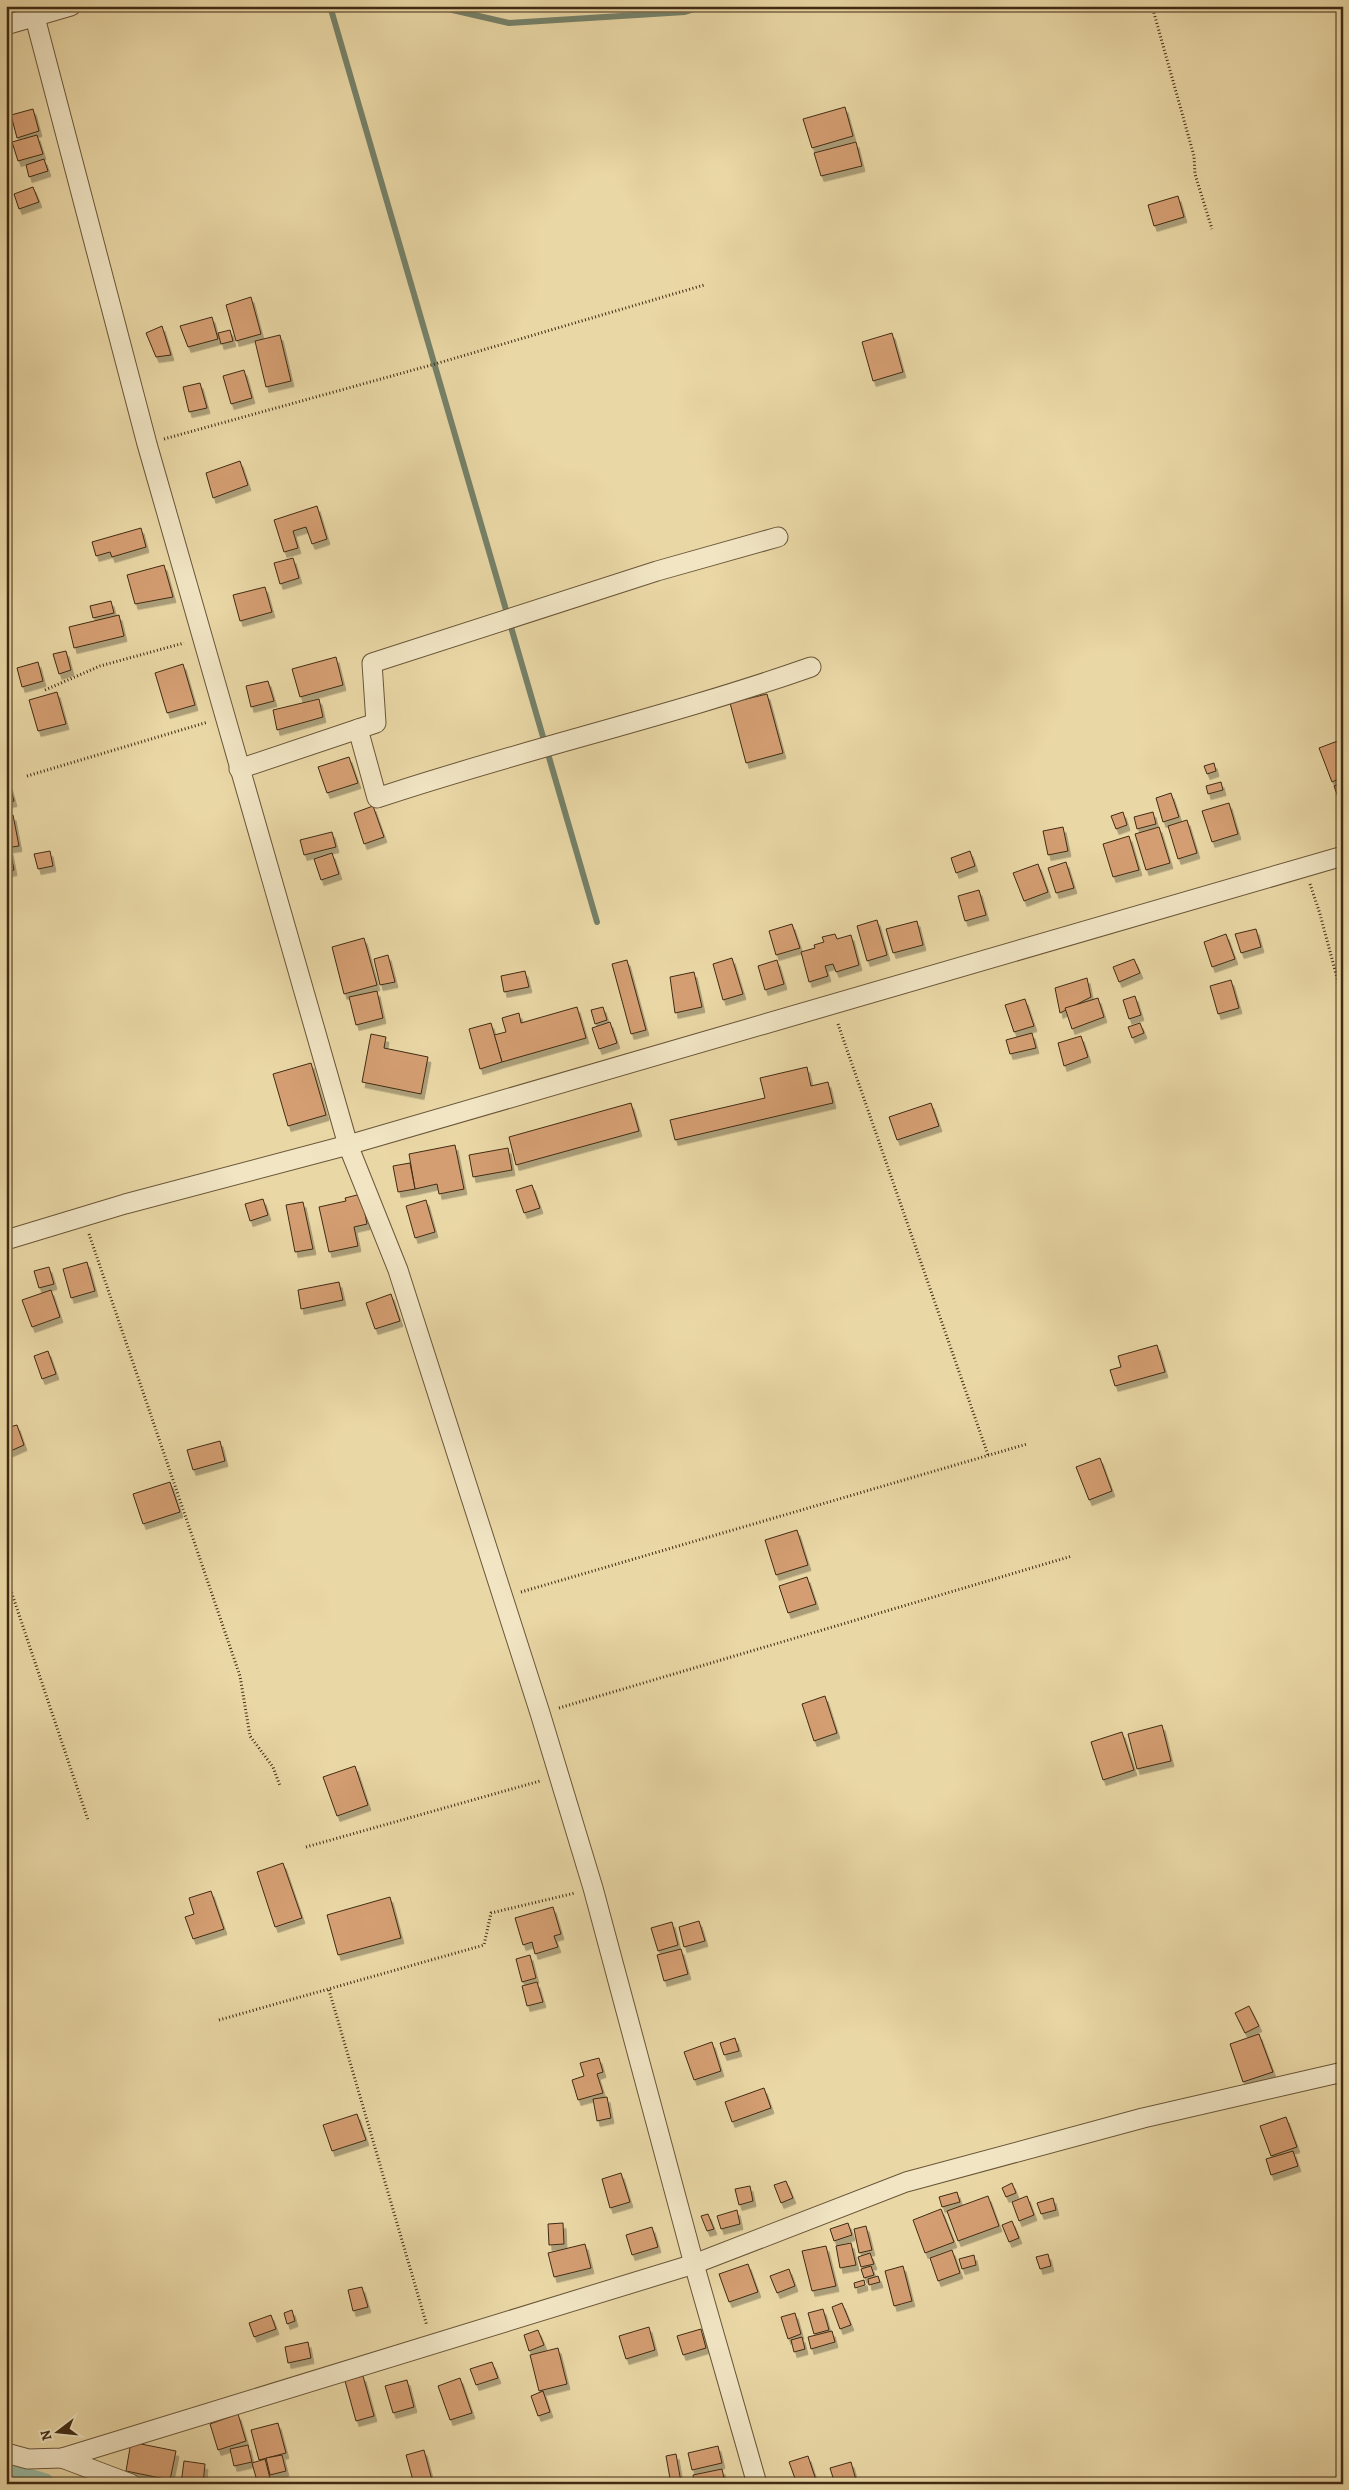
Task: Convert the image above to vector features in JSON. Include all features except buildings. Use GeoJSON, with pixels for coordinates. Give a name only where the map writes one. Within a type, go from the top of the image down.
{"type":"FeatureCollection","features":[{"type":"Feature","properties":{"kind":"street"},"geometry":{"type":"LineString","coordinates":[[6,25],[34,12],[71,6]]}},
{"type":"Feature","properties":{"kind":"street"},"geometry":{"type":"LineString","coordinates":[[34,12],[146,444],[348,1145],[398,1270],[540,1713],[557,1776],[593,1888],[694,2264],[757,2484]]}},
{"type":"Feature","properties":{"kind":"street"},"geometry":{"type":"LineString","coordinates":[[239,769],[376,723],[372,663],[648,574],[778,537]]}},
{"type":"Feature","properties":{"kind":"street"},"geometry":{"type":"LineString","coordinates":[[358,729],[377,798],[446,775],[755,687],[811,667]]}},
{"type":"Feature","properties":{"kind":"street"},"geometry":{"type":"LineString","coordinates":[[6,1240],[83,1217],[348,1145],[1343,856]]}},
{"type":"Feature","properties":{"kind":"street"},"geometry":{"type":"LineString","coordinates":[[6,2453],[28,2459],[62,2458],[694,2264],[906,2182],[1143,2118],[1343,2072]]}},
{"type":"Feature","properties":{"kind":"street"},"geometry":{"type":"LineString","coordinates":[[62,2458],[131,2484]]}},
{"type":"Feature","properties":{"kind":"path"},"geometry":{"type":"LineString","coordinates":[[1152,6],[1194,156],[1195,174],[1212,229]]}},
{"type":"Feature","properties":{"kind":"path"},"geometry":{"type":"LineString","coordinates":[[146,444],[435,364],[704,285]]}},
{"type":"Feature","properties":{"kind":"path"},"geometry":{"type":"LineString","coordinates":[[45,690],[100,666],[201,638]]}},
{"type":"Feature","properties":{"kind":"path"},"geometry":{"type":"LineString","coordinates":[[27,776],[224,717]]}},
{"type":"Feature","properties":{"kind":"path"},"geometry":{"type":"LineString","coordinates":[[1304,867],[1320,914],[1343,1000]]}},
{"type":"Feature","properties":{"kind":"path"},"geometry":{"type":"LineString","coordinates":[[832,1005],[988,1455]]}},
{"type":"Feature","properties":{"kind":"path"},"geometry":{"type":"LineString","coordinates":[[83,1217],[240,1676],[250,1736],[273,1767],[280,1786]]}},
{"type":"Feature","properties":{"kind":"path"},"geometry":{"type":"LineString","coordinates":[[504,1597],[1027,1444]]}},
{"type":"Feature","properties":{"kind":"path"},"geometry":{"type":"LineString","coordinates":[[540,1713],[1072,1556]]}},
{"type":"Feature","properties":{"kind":"path"},"geometry":{"type":"LineString","coordinates":[[6,1576],[88,1820]]}},
{"type":"Feature","properties":{"kind":"path"},"geometry":{"type":"LineString","coordinates":[[306,1847],[557,1776]]}},
{"type":"Feature","properties":{"kind":"path"},"geometry":{"type":"LineString","coordinates":[[219,2020],[484,1945],[491,1913],[593,1888]]}},
{"type":"Feature","properties":{"kind":"path"},"geometry":{"type":"LineString","coordinates":[[329,1990],[430,2336]]}},
{"type":"Feature","properties":{"kind":"waterway"},"geometry":{"type":"LineString","coordinates":[[330,6],[597,922]]}},
{"type":"Feature","properties":{"kind":"waterway"},"geometry":{"type":"LineString","coordinates":[[435,6],[509,23],[685,12],[704,6]]}},
{"type":"Feature","properties":{"kind":"waterway"},"geometry":{"type":"LineString","coordinates":[[6,2473],[44,2484]]}}]}
